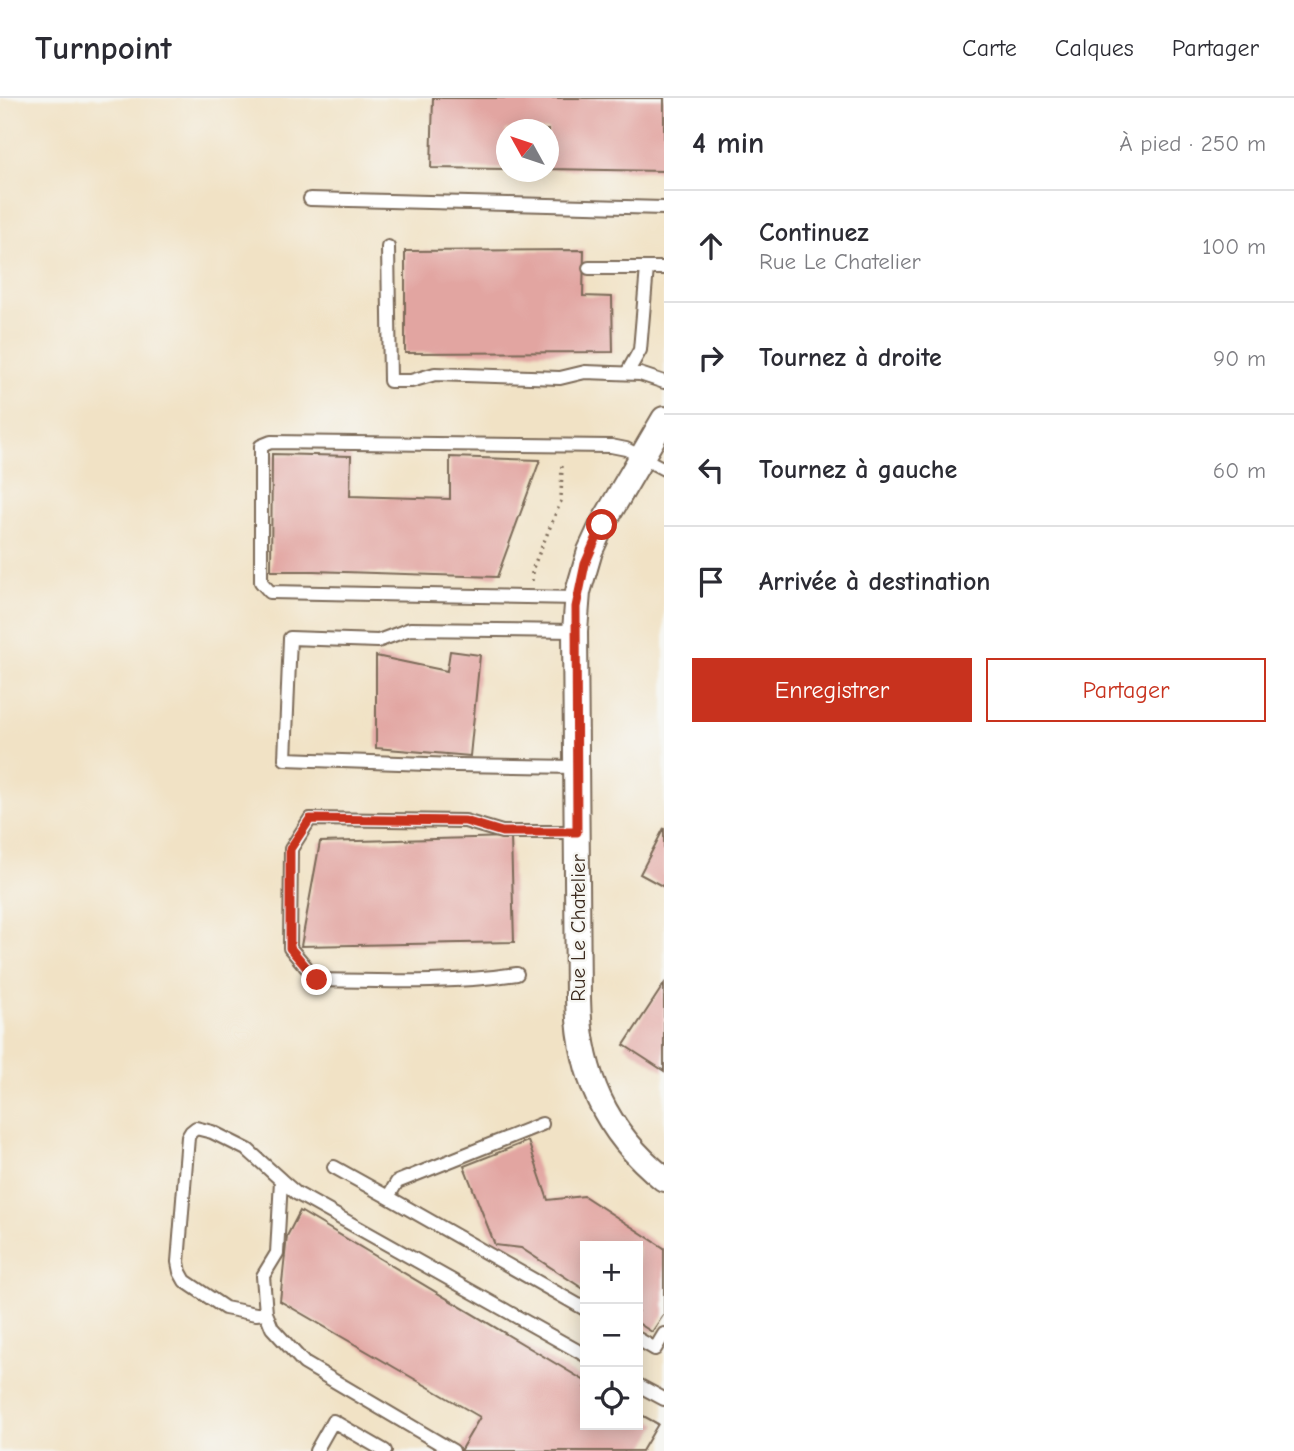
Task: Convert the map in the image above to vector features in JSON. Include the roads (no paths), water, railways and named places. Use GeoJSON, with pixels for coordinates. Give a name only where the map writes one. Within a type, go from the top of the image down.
{"type":"FeatureCollection","features":[{"type":"Feature","properties":{"kind":"street","name":"Rue Le Chatelier"},"geometry":{"type":"LineString","coordinates":[[664,419],[596,538],[585,564],[577,598],[575,631],[578,1023],[592,1083],[605,1111],[631,1149],[664,1179]]}},
{"type":"Feature","properties":{"kind":"lane"},"geometry":{"type":"LineString","coordinates":[[310,199],[664,208]]}},
{"type":"Feature","properties":{"kind":"lane"},"geometry":{"type":"LineString","coordinates":[[388,247],[390,381],[411,381],[435,374],[560,378],[585,372],[640,374],[664,382]]}},
{"type":"Feature","properties":{"kind":"lane"},"geometry":{"type":"LineString","coordinates":[[589,268],[664,268]]}},
{"type":"Feature","properties":{"kind":"lane"},"geometry":{"type":"LineString","coordinates":[[627,373],[640,350],[647,268]]}},
{"type":"Feature","properties":{"kind":"lane"},"geometry":{"type":"LineString","coordinates":[[577,598],[270,592],[261,582],[261,446],[271,442],[611,446],[626,449],[664,469]]}},
{"type":"Feature","properties":{"kind":"lane"},"geometry":{"type":"LineString","coordinates":[[575,631],[410,629],[378,641],[290,638],[285,759],[576,767]]}},
{"type":"Feature","properties":{"kind":"lane"},"geometry":{"type":"LineString","coordinates":[[517,974],[446,981],[317,980],[290,948],[290,849],[310,819],[465,821],[502,832],[577,832]]}},
{"type":"Feature","properties":{"kind":"lane"},"geometry":{"type":"LineString","coordinates":[[388,1197],[397,1182],[542,1124]]}},
{"type":"Feature","properties":{"kind":"lane"},"geometry":{"type":"LineString","coordinates":[[265,1313],[256,1314],[225,1308],[185,1281],[180,1272],[178,1262],[189,1134],[198,1128],[221,1136],[253,1153],[296,1193],[580,1352]]}},
{"type":"Feature","properties":{"kind":"lane"},"geometry":{"type":"LineString","coordinates":[[334,1167],[580,1306]]}},
{"type":"Feature","properties":{"kind":"lane"},"geometry":{"type":"LineString","coordinates":[[281,1180],[277,1253],[263,1276],[265,1313],[272,1328],[304,1363],[453,1451]]}},
{"type":"Feature","properties":{"kind":"lane"},"geometry":{"type":"LineString","coordinates":[[643,1342],[655,1349],[664,1334]]}},
{"type":"Feature","properties":{"kind":"lane"},"geometry":{"type":"LineString","coordinates":[[643,1388],[664,1399]]}},
{"type":"Feature","properties":{"kind":"lane"},"geometry":{"type":"LineString","coordinates":[[316,1451],[333,1422],[385,1451]]}}]}
